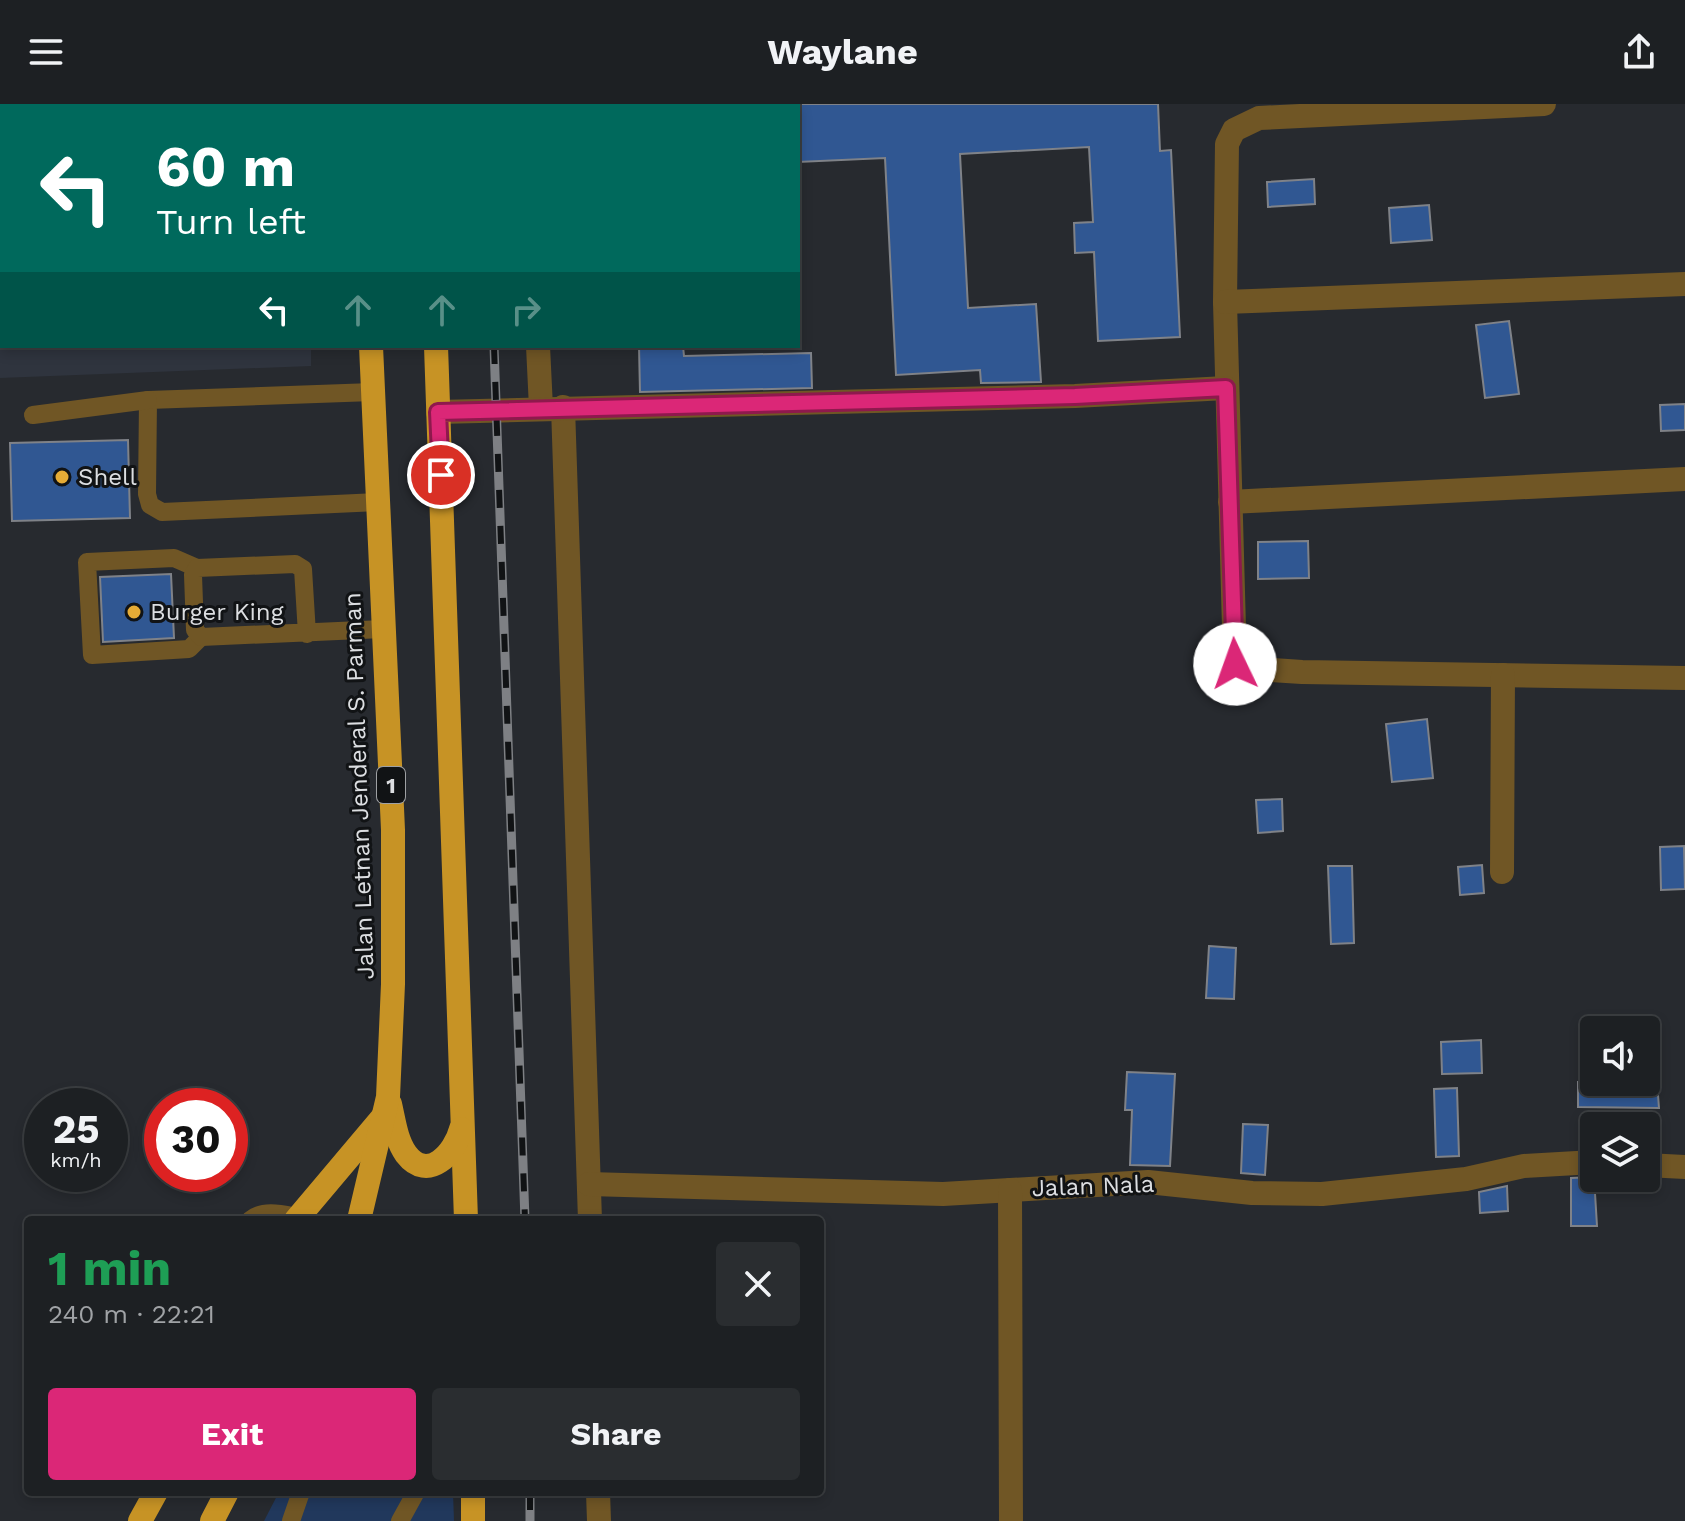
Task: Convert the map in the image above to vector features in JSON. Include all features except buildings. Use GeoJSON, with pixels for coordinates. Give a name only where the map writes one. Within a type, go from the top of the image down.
{"type":"FeatureCollection","features":[{"type":"Feature","properties":{"kind":"highway","name":"Jalan Letnan Jenderal S. Parman"},"geometry":{"type":"LineString","coordinates":[[360,1216],[386,1107],[393,984],[393,830],[371,348]]}},
{"type":"Feature","properties":{"kind":"highway"},"geometry":{"type":"LineString","coordinates":[[436,348],[466,1216]]}},
{"type":"Feature","properties":{"kind":"highway"},"geometry":{"type":"LineString","coordinates":[[299,1216],[386,1107],[407,1155],[415,1162],[429,1166],[443,1161],[457,1143],[464,1107]]}},
{"type":"Feature","properties":{"kind":"highway"},"geometry":{"type":"LineString","coordinates":[[140,1521],[153,1496]]}},
{"type":"Feature","properties":{"kind":"highway"},"geometry":{"type":"LineString","coordinates":[[212,1521],[225,1496]]}},
{"type":"Feature","properties":{"kind":"highway"},"geometry":{"type":"LineString","coordinates":[[473,1496],[473,1521]]}},
{"type":"Feature","properties":{"kind":"street"},"geometry":{"type":"LineString","coordinates":[[1544,104],[1307,109],[1246,122],[1234,130],[1227,144],[1225,302],[1233,658],[1242,668],[1685,678]]}},
{"type":"Feature","properties":{"kind":"street"},"geometry":{"type":"LineString","coordinates":[[1225,302],[1685,284]]}},
{"type":"Feature","properties":{"kind":"street"},"geometry":{"type":"LineString","coordinates":[[538,348],[552,408],[590,1216]]}},
{"type":"Feature","properties":{"kind":"street"},"geometry":{"type":"LineString","coordinates":[[438,412],[1064,396],[1226,388]]}},
{"type":"Feature","properties":{"kind":"street"},"geometry":{"type":"LineString","coordinates":[[1230,502],[1685,479]]}},
{"type":"Feature","properties":{"kind":"street"},"geometry":{"type":"LineString","coordinates":[[1502,872],[1503,675]]}},
{"type":"Feature","properties":{"kind":"street","name":"Jalan Nala"},"geometry":{"type":"LineString","coordinates":[[589,1184],[943,1194],[1148,1182],[1252,1193],[1322,1194],[1466,1179],[1524,1166],[1580,1163]]}},
{"type":"Feature","properties":{"kind":"street"},"geometry":{"type":"LineString","coordinates":[[1660,1166],[1685,1167]]}},
{"type":"Feature","properties":{"kind":"street"},"geometry":{"type":"LineString","coordinates":[[1010,1190],[1011,1521]]}},
{"type":"Feature","properties":{"kind":"street"},"geometry":{"type":"LineString","coordinates":[[598,1496],[599,1521]]}},
{"type":"Feature","properties":{"kind":"lane"},"geometry":{"type":"LineString","coordinates":[[33,415],[148,400],[373,392]]}},
{"type":"Feature","properties":{"kind":"lane"},"geometry":{"type":"LineString","coordinates":[[148,400],[147,494],[150,505],[162,512],[378,502]]}},
{"type":"Feature","properties":{"kind":"lane"},"geometry":{"type":"LineString","coordinates":[[307,634],[303,569],[295,564],[197,568],[174,558],[87,562],[92,655],[189,649],[201,637],[307,634],[383,629]]}},
{"type":"Feature","properties":{"kind":"lane"},"geometry":{"type":"LineString","coordinates":[[197,568],[193,575],[195,630],[201,637]]}},
{"type":"Feature","properties":{"kind":"lane"},"geometry":{"type":"LineString","coordinates":[[254,1216],[281,1213],[291,1216]]}},
{"type":"Feature","properties":{"kind":"lane"},"geometry":{"type":"LineString","coordinates":[[291,1521],[300,1496]]}},
{"type":"Feature","properties":{"kind":"lane"},"geometry":{"type":"LineString","coordinates":[[400,1521],[414,1496]]}},
{"type":"Feature","properties":{"kind":"shaded area"},"geometry":{"type":"Polygon","coordinates":[[[0,348],[311,348],[311,366],[0,378],[0,348]]]}},
{"type":"Feature","properties":{"kind":"shaded area"},"geometry":{"type":"Polygon","coordinates":[[[277,1496],[453,1496],[454,1521],[264,1521],[277,1496]]]}},
{"type":"Feature","properties":{"kind":"railway"},"geometry":{"type":"LineString","coordinates":[[494,348],[525,1216]]}},
{"type":"Feature","properties":{"kind":"railway"},"geometry":{"type":"LineString","coordinates":[[530,1496],[530,1521]]}},
{"type":"Feature","properties":{"kind":"place","name":"Shell"},"geometry":{"type":"Point","coordinates":[62,477]}},
{"type":"Feature","properties":{"kind":"place","name":"Burger King"},"geometry":{"type":"Point","coordinates":[134,612]}},
{"type":"Feature","properties":{"kind":"route"},"geometry":{"type":"LineString","coordinates":[[441,475],[438,412],[1075,396],[1226,388],[1235,664]]}}]}
